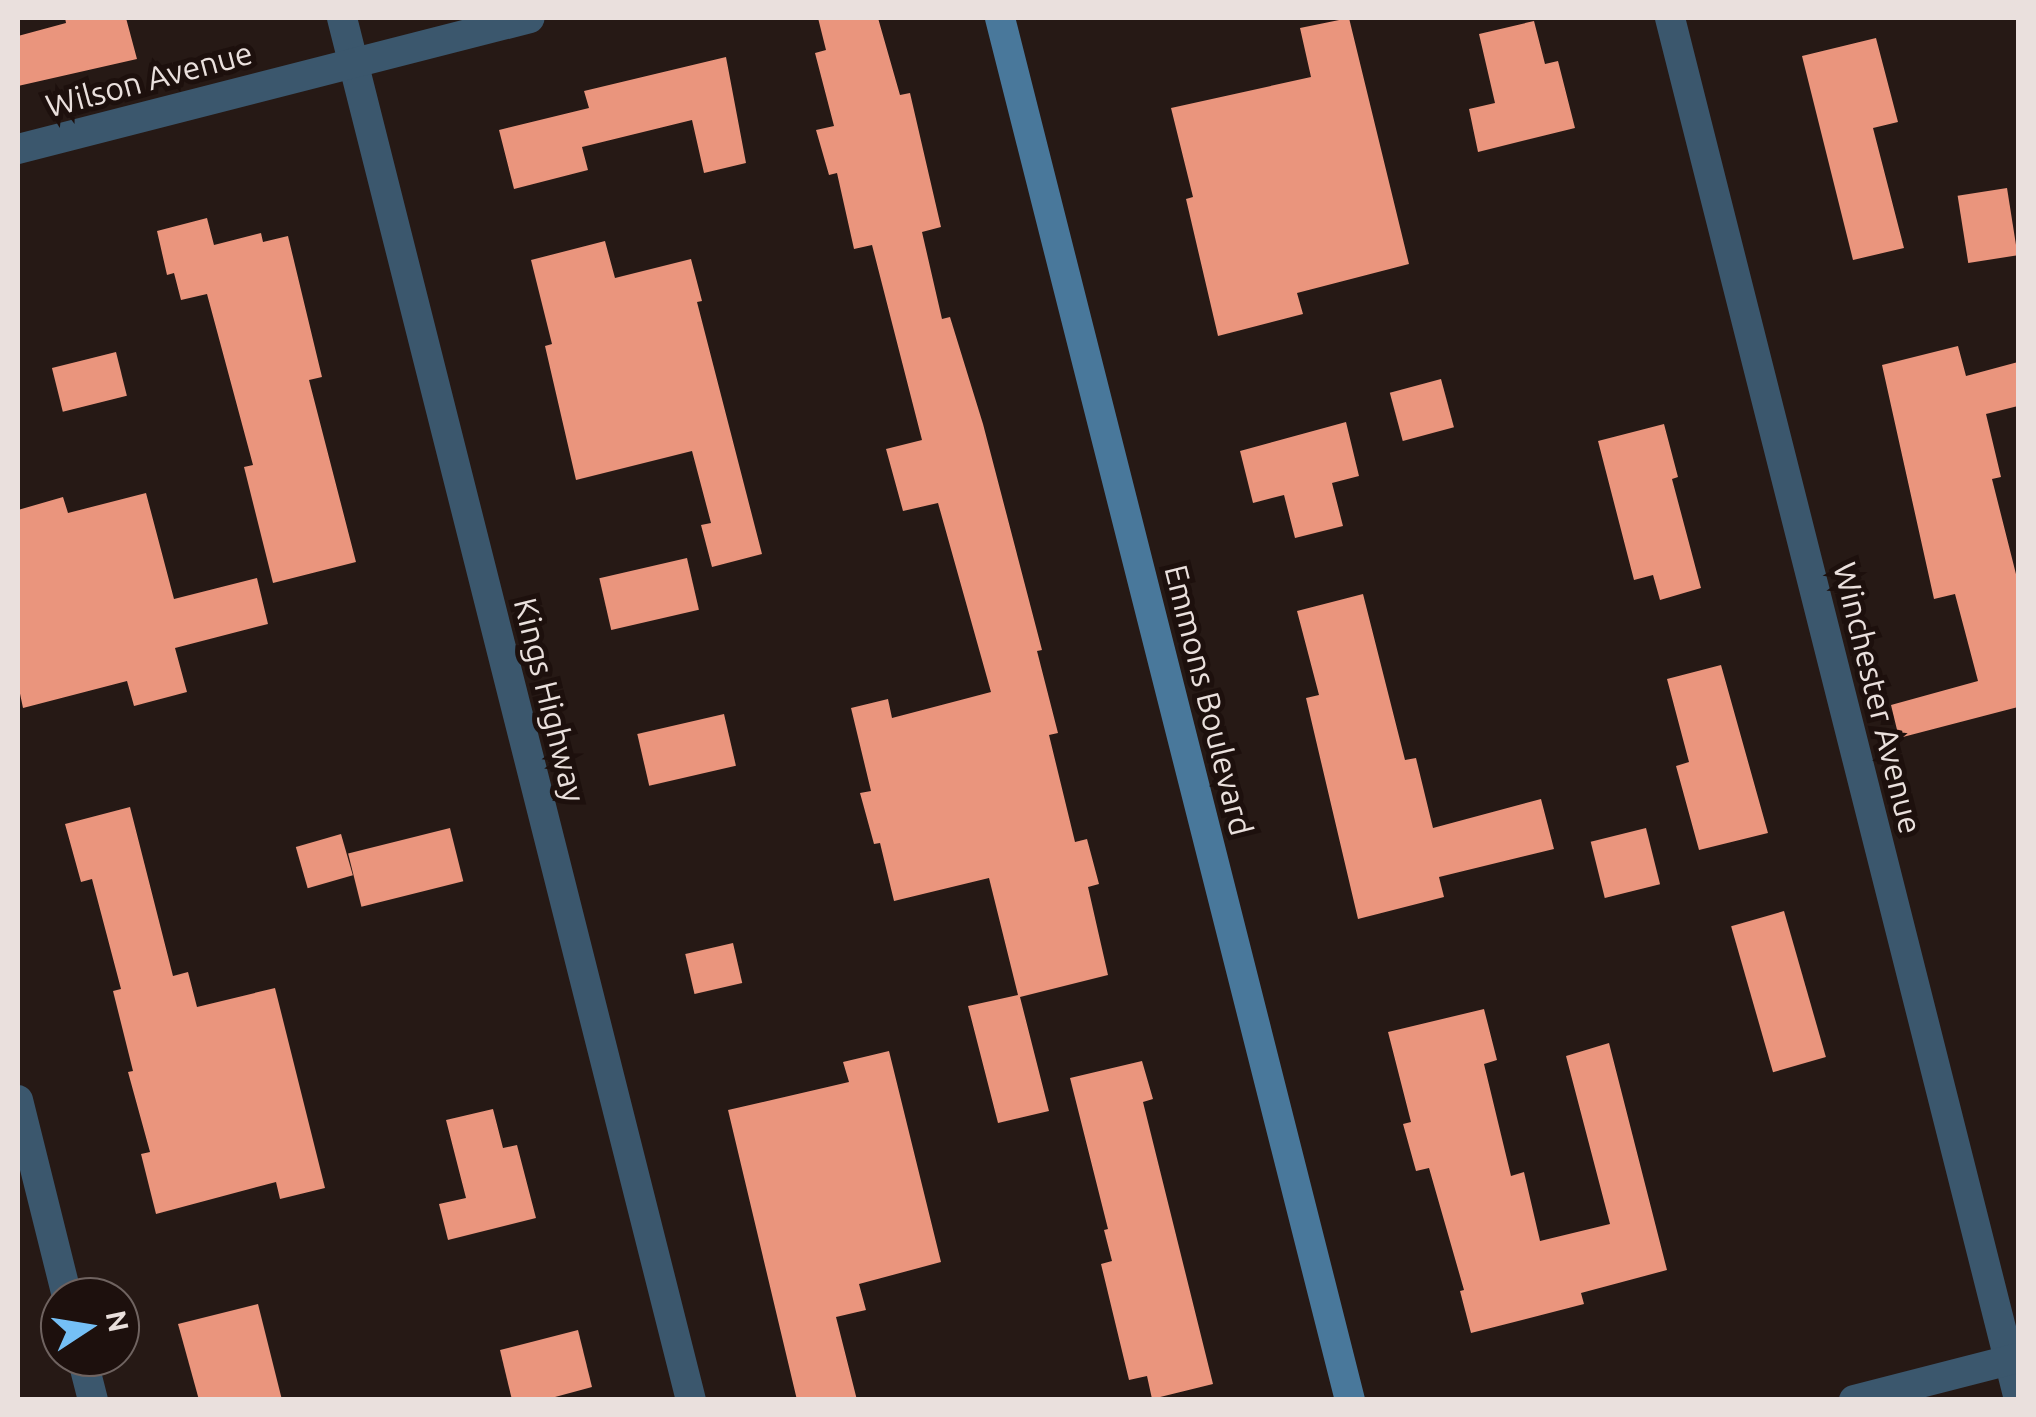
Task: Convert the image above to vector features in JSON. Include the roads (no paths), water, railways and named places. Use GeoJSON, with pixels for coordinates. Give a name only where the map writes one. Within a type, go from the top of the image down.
{"type":"FeatureCollection","features":[{"type":"Feature","properties":{"kind":"street","name":"Kings Highway"},"geometry":{"type":"LineString","coordinates":[[342,18],[691,1400]]}},
{"type":"Feature","properties":{"kind":"street","name":"Wilson Avenue"},"geometry":{"type":"LineString","coordinates":[[18,149],[530,18]]}},
{"type":"Feature","properties":{"kind":"street","name":"Emmons Boulevard"},"geometry":{"type":"LineString","coordinates":[[1000,18],[1350,1400]]}},
{"type":"Feature","properties":{"kind":"street","name":"Winchester Avenue"},"geometry":{"type":"LineString","coordinates":[[1670,18],[2014,1359],[2018,1395]]}},
{"type":"Feature","properties":{"kind":"street"},"geometry":{"type":"LineString","coordinates":[[18,1100],[62,1277]]}},
{"type":"Feature","properties":{"kind":"street"},"geometry":{"type":"LineString","coordinates":[[1854,1400],[2014,1359]]}}]}
